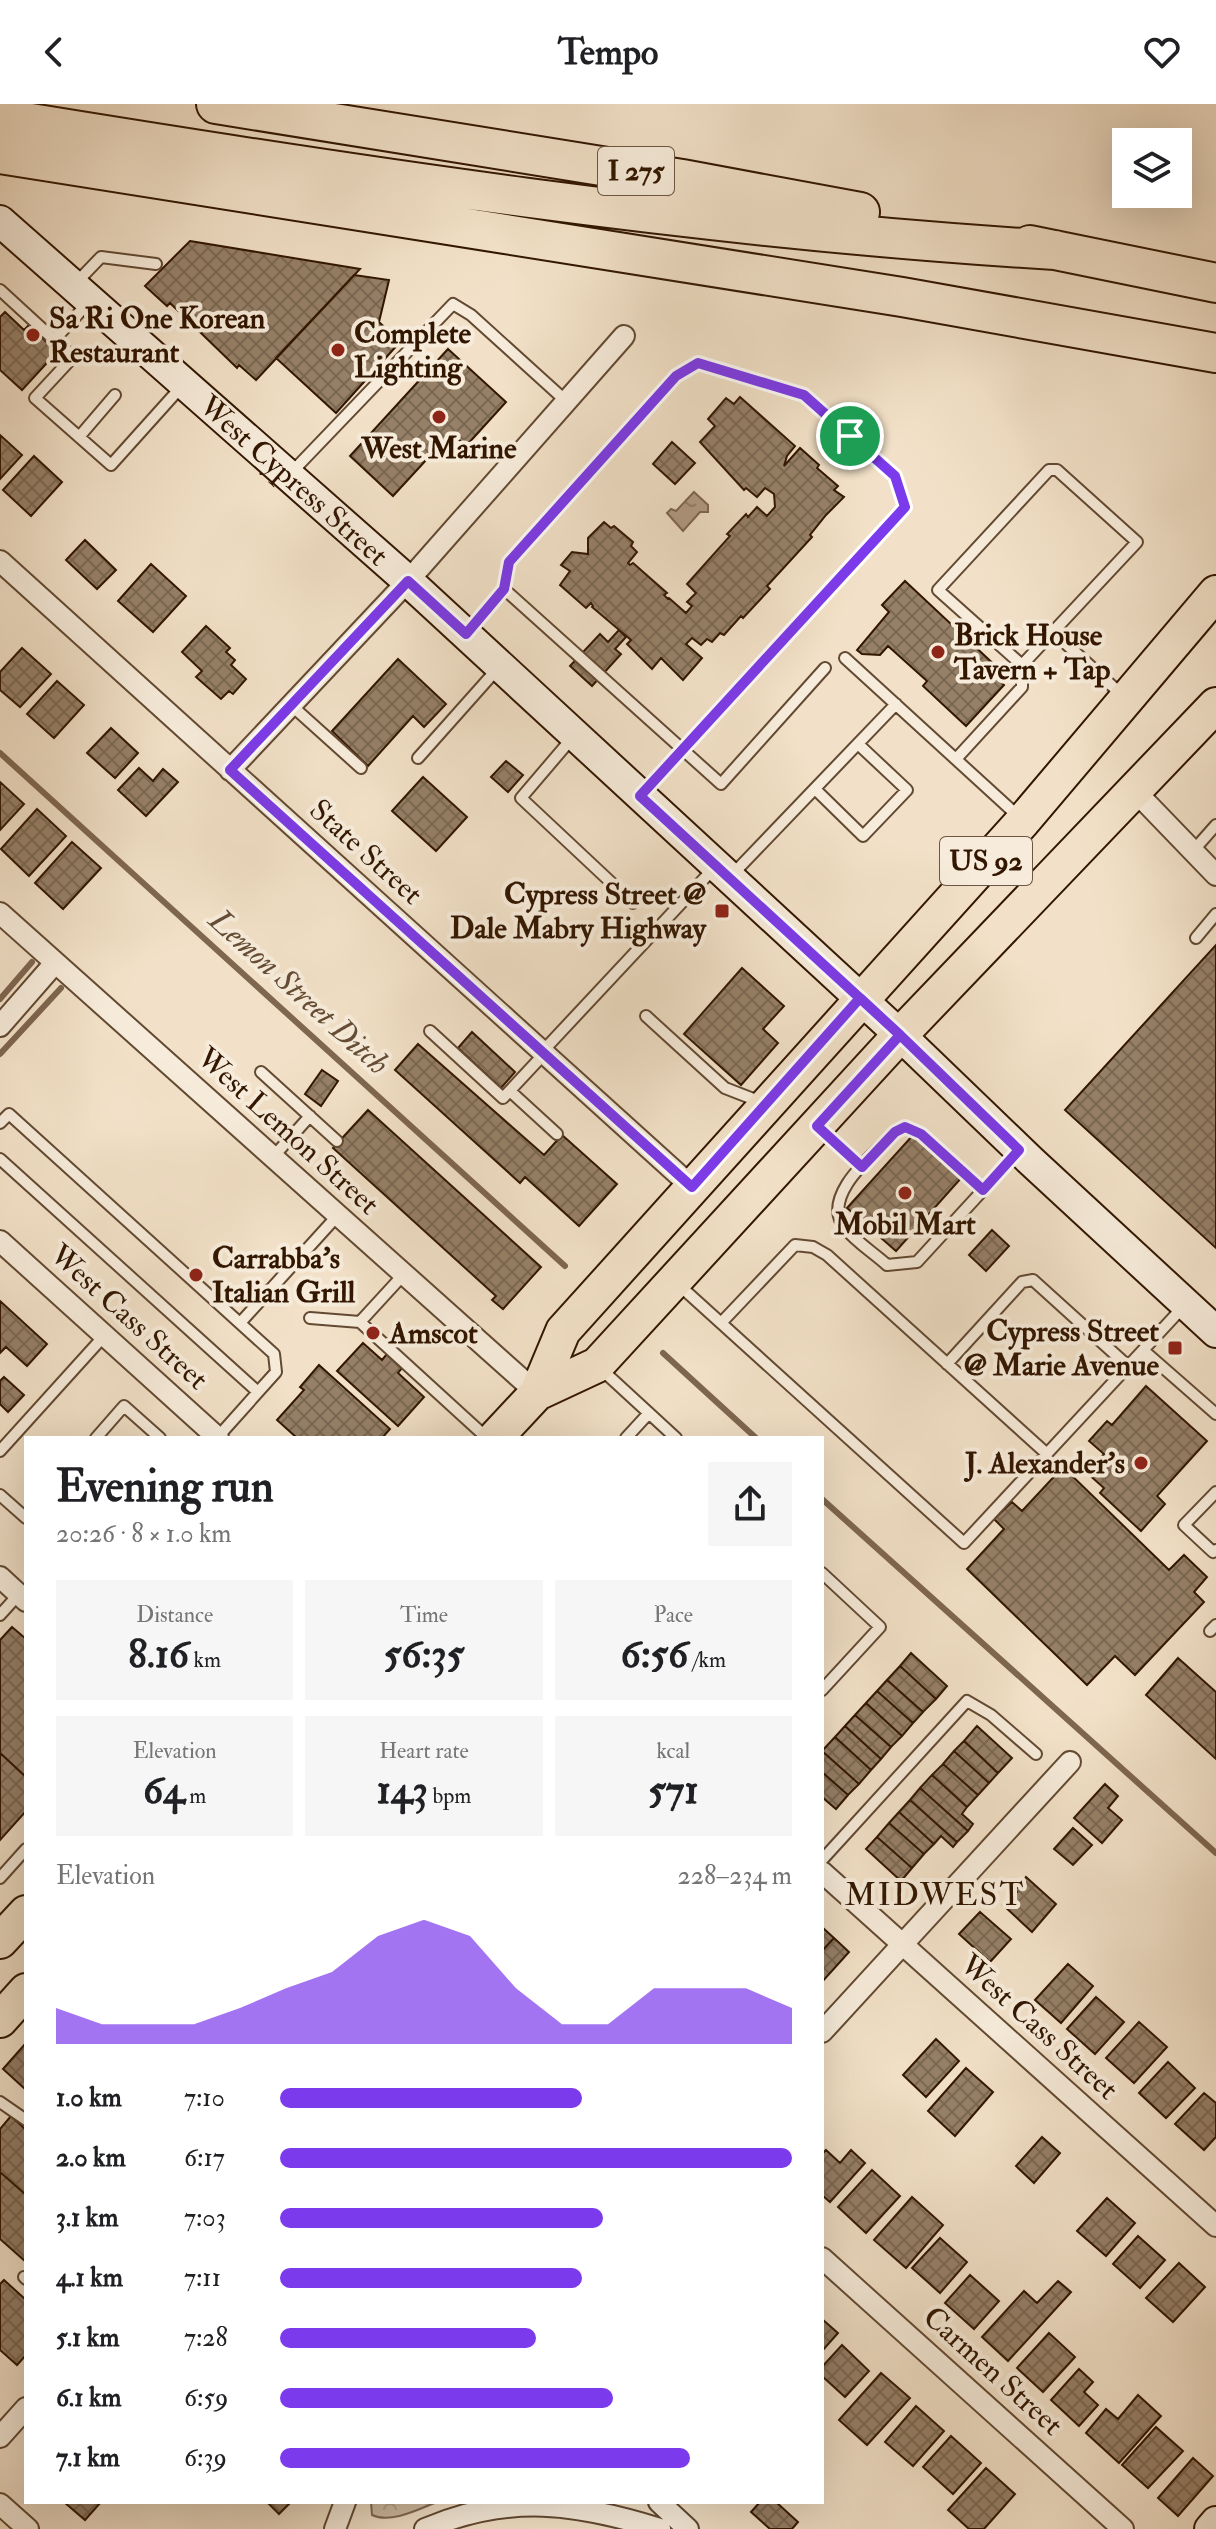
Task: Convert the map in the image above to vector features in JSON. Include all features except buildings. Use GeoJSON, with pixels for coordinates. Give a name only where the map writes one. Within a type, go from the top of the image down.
{"type":"FeatureCollection","features":[{"type":"Feature","properties":{"kind":"highway","name":"I 275"},"geometry":{"type":"LineString","coordinates":[[216,104],[682,179],[1216,283]]}},
{"type":"Feature","properties":{"kind":"highway"},"geometry":{"type":"LineString","coordinates":[[2,137],[898,239],[1055,250]]}},
{"type":"Feature","properties":{"kind":"highway"},"geometry":{"type":"LineString","coordinates":[[2,137],[1199,350],[1216,371]]}},
{"type":"Feature","properties":{"kind":"main road","name":"US 92"},"geometry":{"type":"LineString","coordinates":[[497,1436],[537,1393],[563,1331],[860,998],[1023,821],[1216,593]]}},
{"type":"Feature","properties":{"kind":"main road","name":"US 92"},"geometry":{"type":"LineString","coordinates":[[537,1393],[597,1365],[900,1035],[1216,705]]}},
{"type":"Feature","properties":{"kind":"main road"},"geometry":{"type":"LineString","coordinates":[[0,2020],[24,1993]]}},
{"type":"Feature","properties":{"kind":"street","name":"West Cypress Street"},"geometry":{"type":"LineString","coordinates":[[0,221],[408,581],[900,1035],[1216,1332]]}},
{"type":"Feature","properties":{"kind":"street"},"geometry":{"type":"LineString","coordinates":[[230,770],[408,581],[624,336]]}},
{"type":"Feature","properties":{"kind":"street","name":"State Street"},"geometry":{"type":"LineString","coordinates":[[0,561],[692,1187]]}},
{"type":"Feature","properties":{"kind":"street"},"geometry":{"type":"LineString","coordinates":[[1134,790],[1216,875]]}},
{"type":"Feature","properties":{"kind":"street","name":"West Lemon Street"},"geometry":{"type":"LineString","coordinates":[[0,913],[537,1393]]}},
{"type":"Feature","properties":{"kind":"street"},"geometry":{"type":"LineString","coordinates":[[0,1026],[55,963]]}},
{"type":"Feature","properties":{"kind":"street","name":"West Cass Street"},"geometry":{"type":"LineString","coordinates":[[0,1241],[216,1436]]}},
{"type":"Feature","properties":{"kind":"street"},"geometry":{"type":"LineString","coordinates":[[0,1577],[22,1597]]}},
{"type":"Feature","properties":{"kind":"street"},"geometry":{"type":"LineString","coordinates":[[825,2024],[903,1945],[1070,1762]]}},
{"type":"Feature","properties":{"kind":"street","name":"West Cass Street"},"geometry":{"type":"LineString","coordinates":[[824,1874],[1216,2226]]}},
{"type":"Feature","properties":{"kind":"street","name":"Carmen Street"},"geometry":{"type":"LineString","coordinates":[[824,2260],[1123,2529]]}},
{"type":"Feature","properties":{"kind":"street"},"geometry":{"type":"LineString","coordinates":[[0,2437],[24,2410]]}},
{"type":"Feature","properties":{"kind":"street"},"geometry":{"type":"LineString","coordinates":[[0,2504],[28,2529]]}},
{"type":"Feature","properties":{"kind":"street"},"geometry":{"type":"LineString","coordinates":[[335,2529],[344,2504]]}},
{"type":"Feature","properties":{"kind":"street"},"geometry":{"type":"LineString","coordinates":[[425,2529],[477,2512],[513,2505],[547,2504],[660,2529]]}},
{"type":"Feature","properties":{"kind":"street"},"geometry":{"type":"LineString","coordinates":[[661,2504],[688,2529]]}},
{"type":"Feature","properties":{"kind":"street"},"geometry":{"type":"LineString","coordinates":[[1210,2529],[1216,2522]]}},
{"type":"Feature","properties":{"kind":"lane"},"geometry":{"type":"LineString","coordinates":[[54,340],[101,257],[156,264]]}},
{"type":"Feature","properties":{"kind":"lane"},"geometry":{"type":"LineString","coordinates":[[0,290],[73,357],[35,398],[111,465],[185,383]]}},
{"type":"Feature","properties":{"kind":"lane"},"geometry":{"type":"LineString","coordinates":[[289,476],[453,304],[471,315],[567,402]]}},
{"type":"Feature","properties":{"kind":"lane"},"geometry":{"type":"LineString","coordinates":[[466,634],[504,589],[509,562],[676,376],[698,363],[804,395],[895,476],[905,507],[640,796]]}},
{"type":"Feature","properties":{"kind":"lane"},"geometry":{"type":"LineString","coordinates":[[79,437],[115,395]]}},
{"type":"Feature","properties":{"kind":"lane"},"geometry":{"type":"LineString","coordinates":[[956,759],[1022,687],[1022,665],[1137,542],[1057,470],[1049,470],[938,590],[1022,665]]}},
{"type":"Feature","properties":{"kind":"lane"},"geometry":{"type":"LineString","coordinates":[[504,589],[721,784],[825,668]]}},
{"type":"Feature","properties":{"kind":"lane"},"geometry":{"type":"LineString","coordinates":[[1053,632],[1126,699]]}},
{"type":"Feature","properties":{"kind":"lane"},"geometry":{"type":"LineString","coordinates":[[845,658],[1023,821]]}},
{"type":"Feature","properties":{"kind":"lane"},"geometry":{"type":"LineString","coordinates":[[418,758],[500,666]]}},
{"type":"Feature","properties":{"kind":"lane"},"geometry":{"type":"LineString","coordinates":[[430,1031],[503,1098],[575,1015],[723,871],[815,789],[896,704]]}},
{"type":"Feature","properties":{"kind":"lane"},"geometry":{"type":"LineString","coordinates":[[291,705],[361,768]]}},
{"type":"Feature","properties":{"kind":"lane"},"geometry":{"type":"LineString","coordinates":[[574,735],[521,798],[633,903]]}},
{"type":"Feature","properties":{"kind":"lane"},"geometry":{"type":"LineString","coordinates":[[815,789],[863,836],[907,790],[858,744]]}},
{"type":"Feature","properties":{"kind":"lane"},"geometry":{"type":"LineString","coordinates":[[1193,851],[1216,825]]}},
{"type":"Feature","properties":{"kind":"lane"},"geometry":{"type":"LineString","coordinates":[[1196,938],[1216,914]]}},
{"type":"Feature","properties":{"kind":"lane"},"geometry":{"type":"LineString","coordinates":[[646,1016],[725,1088],[766,1104]]}},
{"type":"Feature","properties":{"kind":"lane"},"geometry":{"type":"LineString","coordinates":[[261,1072],[337,1141]]}},
{"type":"Feature","properties":{"kind":"lane"},"geometry":{"type":"LineString","coordinates":[[510,1091],[557,1134]]}},
{"type":"Feature","properties":{"kind":"lane"},"geometry":{"type":"LineString","coordinates":[[0,1123],[9,1114],[274,1354],[276,1372],[220,1436]]}},
{"type":"Feature","properties":{"kind":"lane"},"geometry":{"type":"LineString","coordinates":[[273,1157],[310,1116]]}},
{"type":"Feature","properties":{"kind":"lane"},"geometry":{"type":"LineString","coordinates":[[817,1126],[862,1167]]}},
{"type":"Feature","properties":{"kind":"lane"},"geometry":{"type":"LineString","coordinates":[[983,1190],[921,1134],[905,1127],[895,1132],[842,1190],[839,1212],[843,1226],[887,1265],[917,1262],[983,1190],[1019,1150]]}},
{"type":"Feature","properties":{"kind":"lane"},"geometry":{"type":"LineString","coordinates":[[0,1159],[258,1392]]}},
{"type":"Feature","properties":{"kind":"lane"},"geometry":{"type":"LineString","coordinates":[[240,1323],[338,1215]]}},
{"type":"Feature","properties":{"kind":"lane"},"geometry":{"type":"LineString","coordinates":[[721,1323],[795,1245],[813,1247],[827,1255],[1047,1454]]}},
{"type":"Feature","properties":{"kind":"lane"},"geometry":{"type":"LineString","coordinates":[[360,1322],[404,1274]]}},
{"type":"Feature","properties":{"kind":"lane"},"geometry":{"type":"LineString","coordinates":[[947,1364],[1022,1282],[1033,1280],[1128,1366]]}},
{"type":"Feature","properties":{"kind":"lane"},"geometry":{"type":"LineString","coordinates":[[675,1281],[964,1543],[1185,1304]]}},
{"type":"Feature","properties":{"kind":"lane"},"geometry":{"type":"LineString","coordinates":[[310,1318],[360,1322],[485,1436]]}},
{"type":"Feature","properties":{"kind":"lane"},"geometry":{"type":"LineString","coordinates":[[0,1451],[104,1336]]}},
{"type":"Feature","properties":{"kind":"lane"},"geometry":{"type":"LineString","coordinates":[[1143,1350],[1216,1414]]}},
{"type":"Feature","properties":{"kind":"lane"},"geometry":{"type":"LineString","coordinates":[[597,1365],[674,1436]]}},
{"type":"Feature","properties":{"kind":"lane"},"geometry":{"type":"LineString","coordinates":[[98,1436],[124,1406],[158,1436]]}},
{"type":"Feature","properties":{"kind":"lane"},"geometry":{"type":"LineString","coordinates":[[628,1436],[649,1413]]}},
{"type":"Feature","properties":{"kind":"lane"},"geometry":{"type":"LineString","coordinates":[[1216,1492],[1184,1525],[1213,1552],[1216,1550]]}},
{"type":"Feature","properties":{"kind":"lane"},"geometry":{"type":"LineString","coordinates":[[0,1495],[24,1516]]}},
{"type":"Feature","properties":{"kind":"lane"},"geometry":{"type":"LineString","coordinates":[[824,1575],[880,1627],[824,1688]]}},
{"type":"Feature","properties":{"kind":"lane"},"geometry":{"type":"LineString","coordinates":[[0,1615],[22,1597]]}},
{"type":"Feature","properties":{"kind":"lane"},"geometry":{"type":"LineString","coordinates":[[824,1858],[967,1701],[991,1715],[1036,1754]]}},
{"type":"Feature","properties":{"kind":"lane"},"geometry":{"type":"LineString","coordinates":[[0,1878],[24,1851]]}},
{"type":"Feature","properties":{"kind":"lane"},"geometry":{"type":"LineString","coordinates":[[0,2102],[24,2119]]}},
{"type":"Feature","properties":{"kind":"green space"},"geometry":{"type":"Polygon","coordinates":[[[371,2504],[432,2504],[388,2518],[372,2515],[371,2504]]]}},
{"type":"Feature","properties":{"kind":"water"},"geometry":{"type":"Polygon","coordinates":[[[694,492],[708,505],[708,512],[700,512],[683,531],[667,513],[671,509],[676,511],[694,492]]]}},
{"type":"Feature","properties":{"kind":"waterway","name":"Lemon Street Ditch"},"geometry":{"type":"LineString","coordinates":[[0,753],[565,1266]]}},
{"type":"Feature","properties":{"kind":"waterway"},"geometry":{"type":"LineString","coordinates":[[0,999],[32,962]]}},
{"type":"Feature","properties":{"kind":"waterway"},"geometry":{"type":"LineString","coordinates":[[0,1054],[61,988]]}},
{"type":"Feature","properties":{"kind":"waterway"},"geometry":{"type":"LineString","coordinates":[[663,1353],[754,1436]]}},
{"type":"Feature","properties":{"kind":"waterway"},"geometry":{"type":"LineString","coordinates":[[824,1501],[1216,1853]]}},
{"type":"Feature","properties":{"kind":"place","name":"Sa Ri One Korean Restaurant"},"geometry":{"type":"Point","coordinates":[33,335]}},
{"type":"Feature","properties":{"kind":"place","name":"Complete Lighting"},"geometry":{"type":"Point","coordinates":[338,350]}},
{"type":"Feature","properties":{"kind":"place","name":"West Marine"},"geometry":{"type":"Point","coordinates":[439,417]}},
{"type":"Feature","properties":{"kind":"place","name":"Brick House Tavern + Tap"},"geometry":{"type":"Point","coordinates":[938,652]}},
{"type":"Feature","properties":{"kind":"place","name":"Cypress Street @ Dale Mabry Highway"},"geometry":{"type":"Point","coordinates":[722,911]}},
{"type":"Feature","properties":{"kind":"place","name":"Mobil Mart"},"geometry":{"type":"Point","coordinates":[905,1193]}},
{"type":"Feature","properties":{"kind":"place","name":"Carrabba's Italian Grill"},"geometry":{"type":"Point","coordinates":[196,1275]}},
{"type":"Feature","properties":{"kind":"place","name":"Amscot"},"geometry":{"type":"Point","coordinates":[373,1333]}},
{"type":"Feature","properties":{"kind":"place","name":"Cypress Street @ Marie Avenue"},"geometry":{"type":"Point","coordinates":[1175,1348]}},
{"type":"Feature","properties":{"kind":"place","name":"J. Alexander's"},"geometry":{"type":"Point","coordinates":[1141,1463]}},
{"type":"Feature","properties":{"kind":"district","name":"MIDWEST"},"geometry":{"type":"Point","coordinates":[935,1895]}},
{"type":"Feature","properties":{"kind":"route"},"geometry":{"type":"LineString","coordinates":[[850,436],[804,395],[698,363],[676,376],[509,562],[504,589],[466,634],[408,581],[230,770],[692,1187],[860,998],[900,1035],[817,1126],[862,1167],[895,1132],[905,1127],[921,1134],[983,1190],[1019,1150],[936,1068],[900,1035],[640,796],[905,507],[895,476],[850,436]]}}]}
